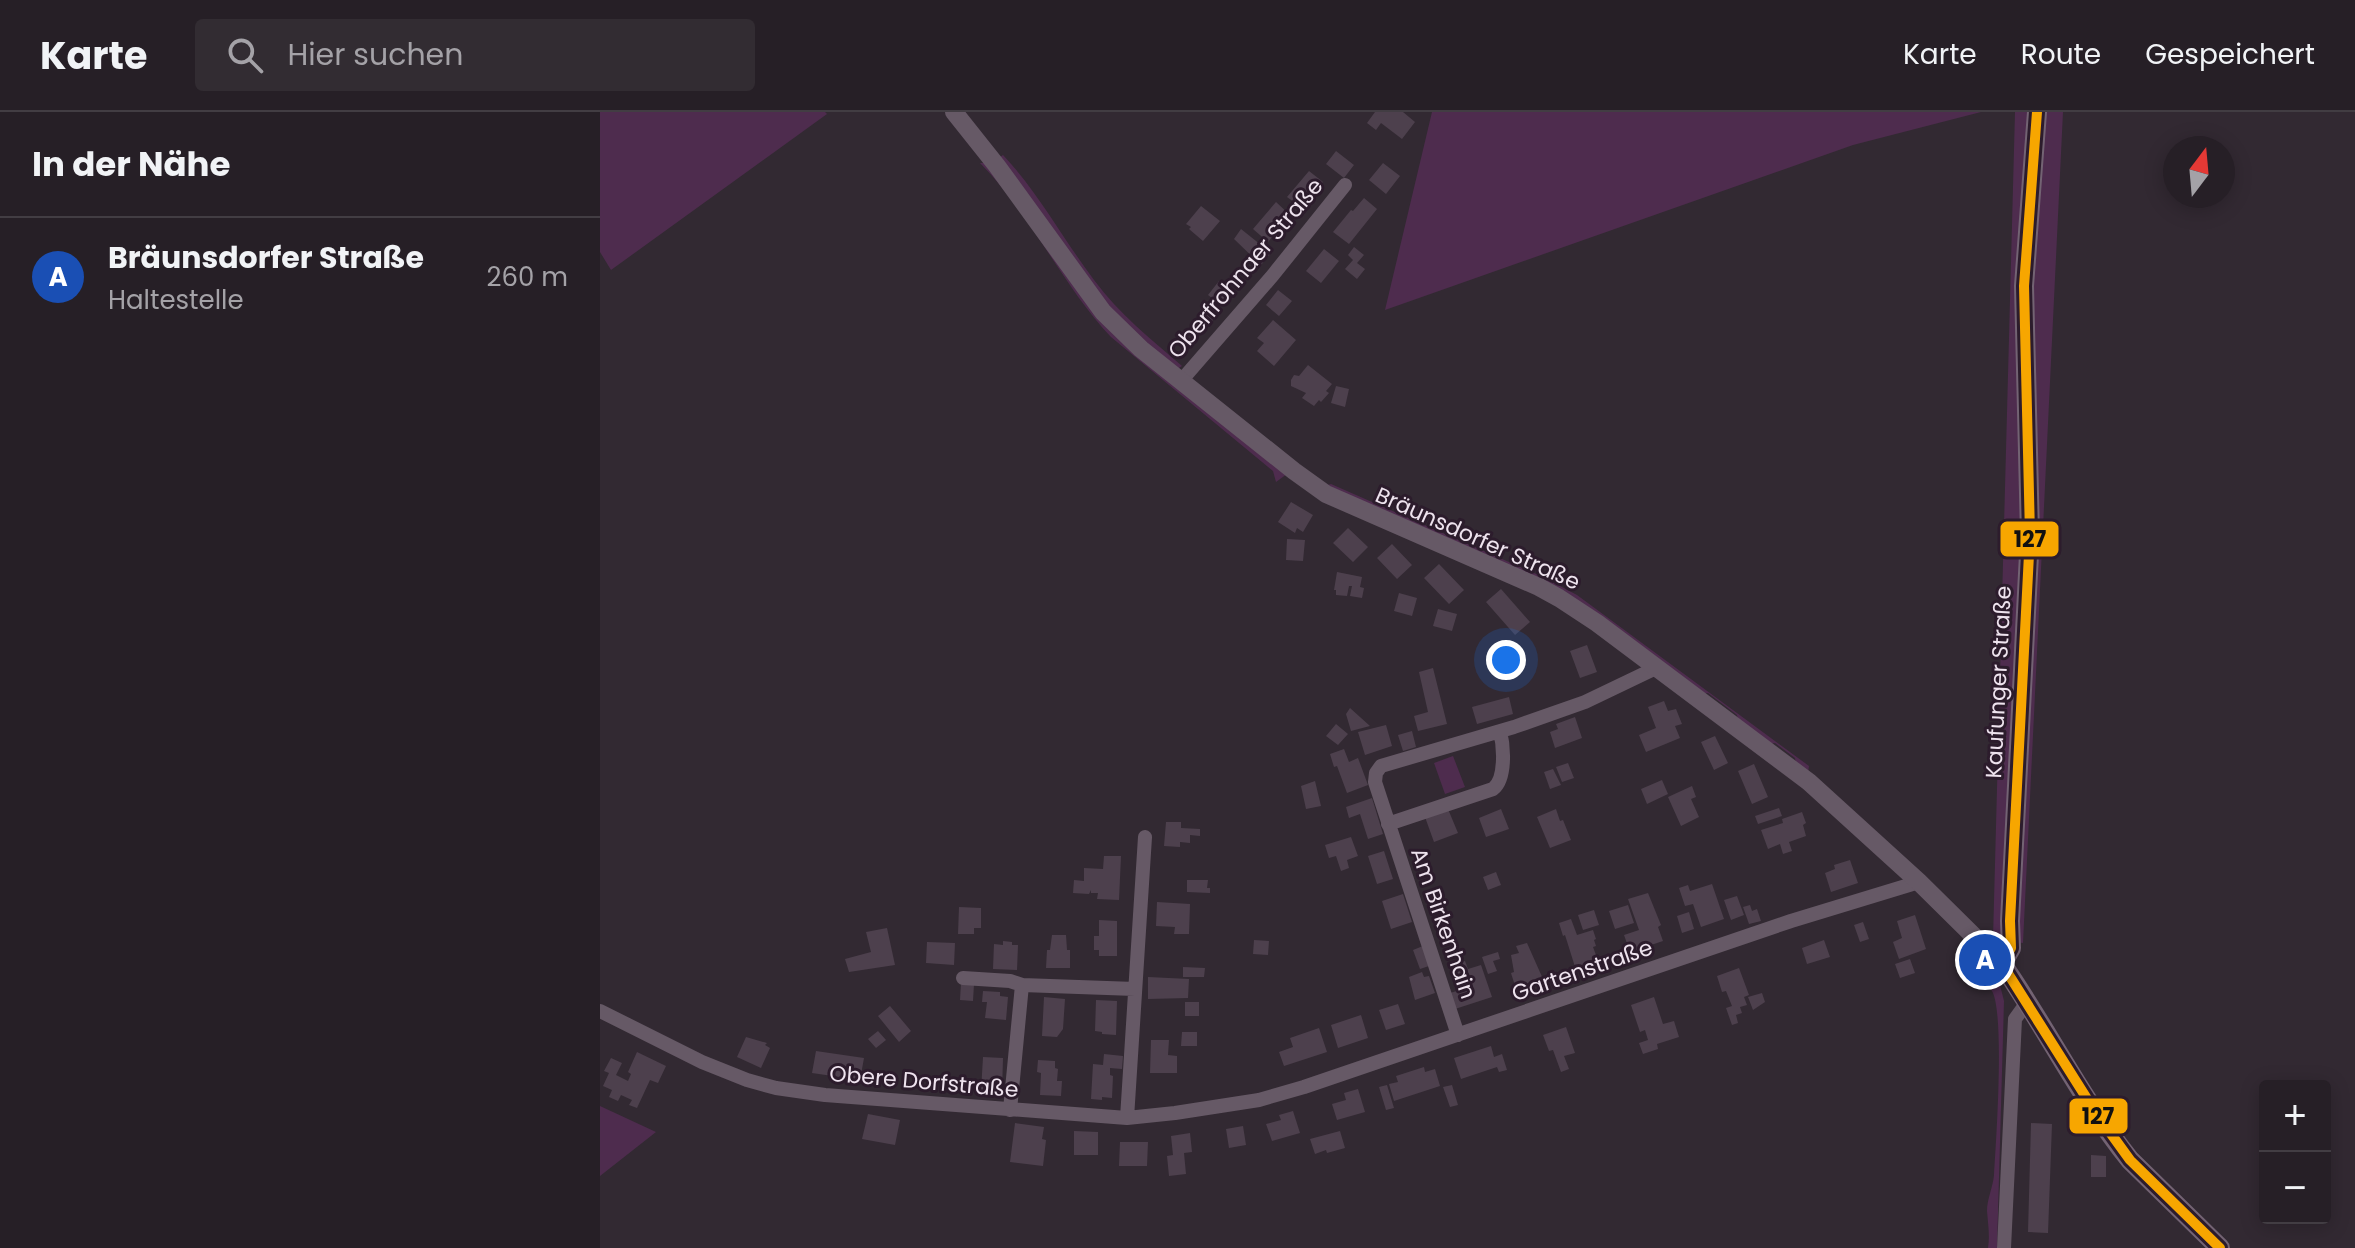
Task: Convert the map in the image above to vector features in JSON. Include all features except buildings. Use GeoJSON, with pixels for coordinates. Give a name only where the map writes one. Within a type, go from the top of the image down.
{"type":"FeatureCollection","features":[{"type":"Feature","properties":{"kind":"main road","name":"Kaufunger Straße"},"geometry":{"type":"LineString","coordinates":[[2002,964],[2011,948],[2030,535],[2024,286],[2037,112]]}},
{"type":"Feature","properties":{"kind":"main road"},"geometry":{"type":"LineString","coordinates":[[2002,964],[2117,1145],[2220,1248]]}},
{"type":"Feature","properties":{"kind":"street","name":"Oberfrohnaer Straße"},"geometry":{"type":"LineString","coordinates":[[954,112],[1103,312],[1125,335],[1294,471]]}},
{"type":"Feature","properties":{"kind":"street","name":"Oberfrohnaer Straße"},"geometry":{"type":"LineString","coordinates":[[1181,381],[1263,287],[1345,185]]}},
{"type":"Feature","properties":{"kind":"street","name":"Bräunsdorfer Straße"},"geometry":{"type":"LineString","coordinates":[[1294,471],[1343,503],[1559,598],[1597,623],[1809,782],[1919,882],[2002,964]]}},
{"type":"Feature","properties":{"kind":"street","name":"Am Birkenhain"},"geometry":{"type":"LineString","coordinates":[[1458,1035],[1388,824],[1375,782],[1376,773],[1381,766],[1585,702],[1656,668]]}},
{"type":"Feature","properties":{"kind":"street","name":"Am Birkenhain"},"geometry":{"type":"LineString","coordinates":[[1388,824],[1498,785],[1503,741],[1500,731]]}},
{"type":"Feature","properties":{"kind":"street"},"geometry":{"type":"LineString","coordinates":[[1127,1118],[1145,837]]}},
{"type":"Feature","properties":{"kind":"street","name":"Gartenstraße"},"geometry":{"type":"LineString","coordinates":[[1259,1100],[1791,921],[1919,882]]}},
{"type":"Feature","properties":{"kind":"street"},"geometry":{"type":"LineString","coordinates":[[963,978],[1010,981],[1022,985],[1135,989]]}},
{"type":"Feature","properties":{"kind":"street"},"geometry":{"type":"LineString","coordinates":[[1010,1110],[1022,985]]}},
{"type":"Feature","properties":{"kind":"street"},"geometry":{"type":"LineString","coordinates":[[2004,1248],[2015,1019],[2028,1001]]}},
{"type":"Feature","properties":{"kind":"street","name":"Obere Dorfstraße"},"geometry":{"type":"LineString","coordinates":[[600,1011],[702,1062],[747,1080],[825,1095],[1127,1118],[1259,1100]]}},
{"type":"Feature","properties":{"kind":"shaded area"},"geometry":{"type":"Polygon","coordinates":[[[600,112],[827,114],[611,270],[600,252],[600,112]]]}},
{"type":"Feature","properties":{"kind":"shaded area"},"geometry":{"type":"Polygon","coordinates":[[[1432,112],[1981,112],[1853,145],[1385,310],[1432,112]]]}},
{"type":"Feature","properties":{"kind":"shaded area"},"geometry":{"type":"Polygon","coordinates":[[[2015,112],[2063,112],[2023,943],[1993,939],[2015,112]]]}},
{"type":"Feature","properties":{"kind":"shaded area"},"geometry":{"type":"Polygon","coordinates":[[[1003,155],[1114,304],[1182,366],[1176,370],[1113,314],[1000,157],[1003,155]]]}},
{"type":"Feature","properties":{"kind":"shaded area"},"geometry":{"type":"Polygon","coordinates":[[[980,163],[986,163],[1082,297],[1287,474],[1276,482],[1273,471],[1111,337],[1077,295],[999,183],[980,163]]]}},
{"type":"Feature","properties":{"kind":"shaded area"},"geometry":{"type":"Polygon","coordinates":[[[1328,485],[1543,577],[1577,595],[1809,766],[1808,773],[1796,764],[1795,758],[1738,722],[1737,715],[1708,693],[1701,694],[1595,612],[1354,501],[1328,485]]]}},
{"type":"Feature","properties":{"kind":"shaded area"},"geometry":{"type":"Polygon","coordinates":[[[1453,756],[1465,787],[1445,794],[1434,763],[1453,756]]]}},
{"type":"Feature","properties":{"kind":"shaded area"},"geometry":{"type":"Polygon","coordinates":[[[1979,957],[1981,959],[1973,967],[1987,982],[1995,976],[2004,1001],[1997,1248],[1988,1248],[1987,1211],[1994,1175],[1998,1109],[1996,1004],[1986,984],[1961,971],[1979,957]]]}},
{"type":"Feature","properties":{"kind":"shaded area"},"geometry":{"type":"Polygon","coordinates":[[[600,1106],[656,1132],[600,1176],[600,1106]]]}},
{"type":"Feature","properties":{"kind":"transit line","name":"127"},"geometry":{"type":"LineString","coordinates":[[2002,964],[2011,948],[2030,535],[2024,286],[2037,112]]}},
{"type":"Feature","properties":{"kind":"transit line","name":"127"},"geometry":{"type":"LineString","coordinates":[[2002,964],[2096,1113],[2130,1160],[2220,1248]]}},
{"type":"Feature","properties":{"kind":"place","name":"Bräunsdorfer Straße"},"geometry":{"type":"Point","coordinates":[1985,960]}}]}
